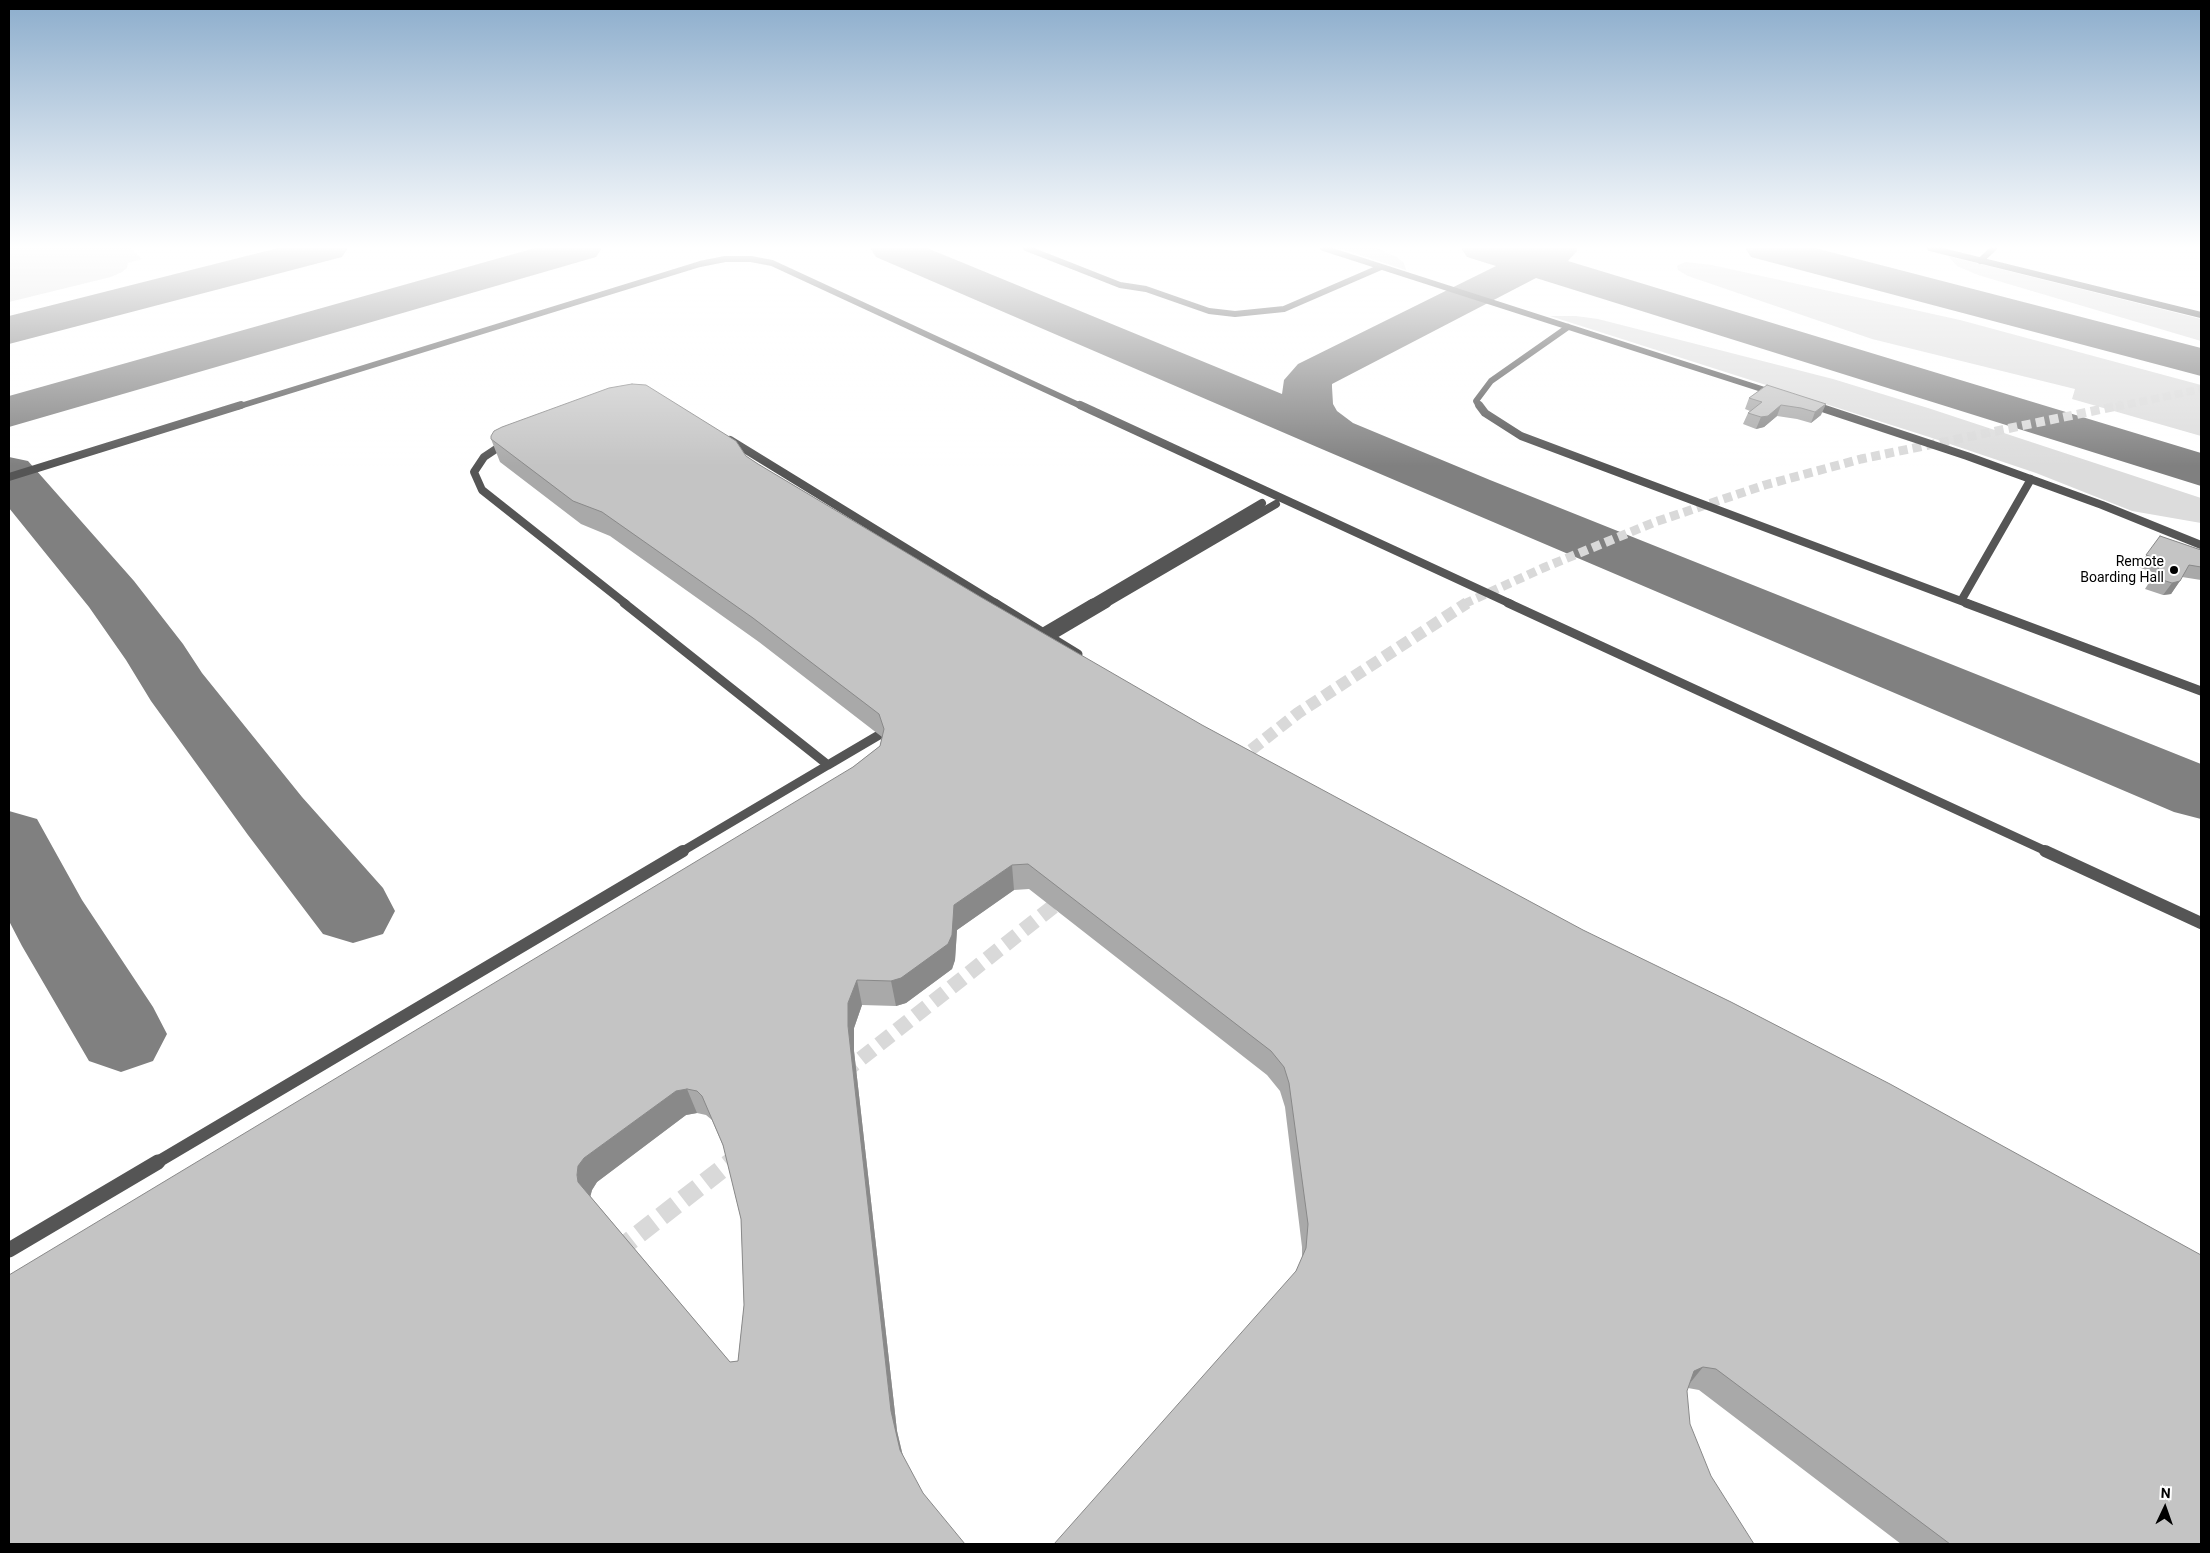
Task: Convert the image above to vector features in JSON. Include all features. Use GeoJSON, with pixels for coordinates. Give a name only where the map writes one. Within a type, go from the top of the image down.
{"type":"FeatureCollection","features":[{"type":"Feature","properties":{"kind":"lane"},"geometry":{"type":"LineString","coordinates":[[9,477],[517,320]]}},
{"type":"Feature","properties":{"kind":"lane"},"geometry":{"type":"LineString","coordinates":[[896,320],[2201,923]]}},
{"type":"Feature","properties":{"kind":"lane"},"geometry":{"type":"LineString","coordinates":[[1548,320],[1785,396]]}},
{"type":"Feature","properties":{"kind":"lane"},"geometry":{"type":"LineString","coordinates":[[1568,327],[1492,381],[1476,401],[1485,414],[1521,436],[2201,691]]}},
{"type":"Feature","properties":{"kind":"lane"},"geometry":{"type":"LineString","coordinates":[[1804,402],[2031,479],[2201,545]]}},
{"type":"Feature","properties":{"kind":"lane"},"geometry":{"type":"LineString","coordinates":[[721,435],[1089,661]]}},
{"type":"Feature","properties":{"kind":"lane"},"geometry":{"type":"LineString","coordinates":[[517,438],[508,441],[484,457],[474,472],[482,490],[828,765]]}},
{"type":"Feature","properties":{"kind":"lane"},"geometry":{"type":"LineString","coordinates":[[1962,601],[2031,479]]}},
{"type":"Feature","properties":{"kind":"lane"},"geometry":{"type":"LineString","coordinates":[[1035,644],[1046,635],[1262,504]]}},
{"type":"Feature","properties":{"kind":"lane"},"geometry":{"type":"LineString","coordinates":[[1046,635],[1276,504]]}},
{"type":"Feature","properties":{"kind":"lane"},"geometry":{"type":"LineString","coordinates":[[9,1250],[879,735]]}},
{"type":"Feature","properties":{"kind":"shaded area"},"geometry":{"type":"Polygon","coordinates":[[[1564,320],[1604,320],[1833,379],[1928,408],[2201,498],[2201,523],[2132,511],[2036,473],[1564,320]]]}},
{"type":"Feature","properties":{"kind":"shaded area"},"geometry":{"type":"Polygon","coordinates":[[[1818,320],[1962,320],[2201,385],[2201,436],[2072,399],[2075,389],[1872,339],[1818,320]]]}},
{"type":"Feature","properties":{"kind":"shaded area"},"geometry":{"type":"Polygon","coordinates":[[[2132,320],[2201,320],[2201,341],[2132,320]]]}},
{"type":"Feature","properties":{"kind":"building"},"geometry":{"type":"Polygon","coordinates":[[[632,384],[646,385],[736,441],[746,456],[758,464],[979,596],[1202,725],[1583,930],[1731,1002],[1890,1084],[2201,1255],[2201,1544],[1950,1544],[1716,1369],[1703,1367],[1694,1371],[1687,1391],[1690,1424],[1711,1476],[1754,1544],[1054,1544],[1296,1271],[1306,1248],[1308,1224],[1289,1083],[1284,1067],[1271,1051],[1028,864],[1012,865],[954,905],[952,935],[948,944],[901,978],[891,981],[857,980],[848,1003],[848,1026],[891,1411],[900,1450],[923,1493],[965,1544],[9,1544],[9,1275],[853,767],[880,746],[884,729],[879,714],[753,618],[602,512],[573,501],[491,439],[494,431],[502,427],[609,388],[632,384]],[[687,1089],[676,1091],[584,1158],[578,1166],[578,1182],[730,1362],[738,1361],[744,1305],[741,1219],[723,1145],[702,1096],[697,1091],[687,1089]]]}},
{"type":"Feature","properties":{"kind":"building"},"geometry":{"type":"Polygon","coordinates":[[[1767,385],[1826,404],[1815,412],[1781,405],[1768,416],[1761,417],[1748,413],[1762,402],[1749,398],[1767,385]]]}},
{"type":"Feature","properties":{"kind":"building"},"geometry":{"type":"Polygon","coordinates":[[[2160,536],[2201,550],[2201,567],[2189,565],[2180,581],[2172,583],[2153,577],[2163,561],[2146,555],[2160,536]]]}},
{"type":"Feature","properties":{"kind":"taxiway"},"geometry":{"type":"LineString","coordinates":[[9,330],[46,320]]}},
{"type":"Feature","properties":{"kind":"taxiway"},"geometry":{"type":"LineString","coordinates":[[9,412],[329,320]]}},
{"type":"Feature","properties":{"kind":"taxiway"},"geometry":{"type":"LineString","coordinates":[[1065,320],[1334,434]]}},
{"type":"Feature","properties":{"kind":"taxiway"},"geometry":{"type":"LineString","coordinates":[[1334,434],[1317,420],[1308,404],[1307,387],[1309,380],[1315,374],[1420,320]]}},
{"type":"Feature","properties":{"kind":"taxiway"},"geometry":{"type":"LineString","coordinates":[[1716,320],[2201,470]]}},
{"type":"Feature","properties":{"kind":"taxiway"},"geometry":{"type":"LineString","coordinates":[[2042,320],[2201,362]]}},
{"type":"Feature","properties":{"kind":"taxiway"},"geometry":{"type":"LineString","coordinates":[[1334,434],[2201,793]]}},
{"type":"Feature","properties":{"kind":"taxiway"},"geometry":{"type":"LineString","coordinates":[[9,473],[112,594],[159,659],[175,686],[275,816],[353,911]]}},
{"type":"Feature","properties":{"kind":"taxiway"},"geometry":{"type":"LineString","coordinates":[[9,839],[52,923],[121,1034]]}},
{"type":"Feature","properties":{"kind":"tunnel"},"geometry":{"type":"LineString","coordinates":[[2116,407],[2201,389]]}},
{"type":"Feature","properties":{"kind":"tunnel"},"geometry":{"type":"LineString","coordinates":[[1464,604],[1543,568],[1655,522],[1765,485],[1861,459],[2122,405]]}},
{"type":"Feature","properties":{"kind":"tunnel"},"geometry":{"type":"LineString","coordinates":[[1237,761],[1298,713],[1467,603]]}},
{"type":"Feature","properties":{"kind":"tunnel"},"geometry":{"type":"LineString","coordinates":[[843,1073],[1064,898]]}},
{"type":"Feature","properties":{"kind":"tunnel"},"geometry":{"type":"LineString","coordinates":[[729,1163],[741,1154]]}},
{"type":"Feature","properties":{"kind":"tunnel"},"geometry":{"type":"LineString","coordinates":[[617,1251],[731,1162]]}},
{"type":"Feature","properties":{"kind":"place","name":"Remote Boarding Hall"},"geometry":{"type":"Point","coordinates":[2174,570]}}]}
